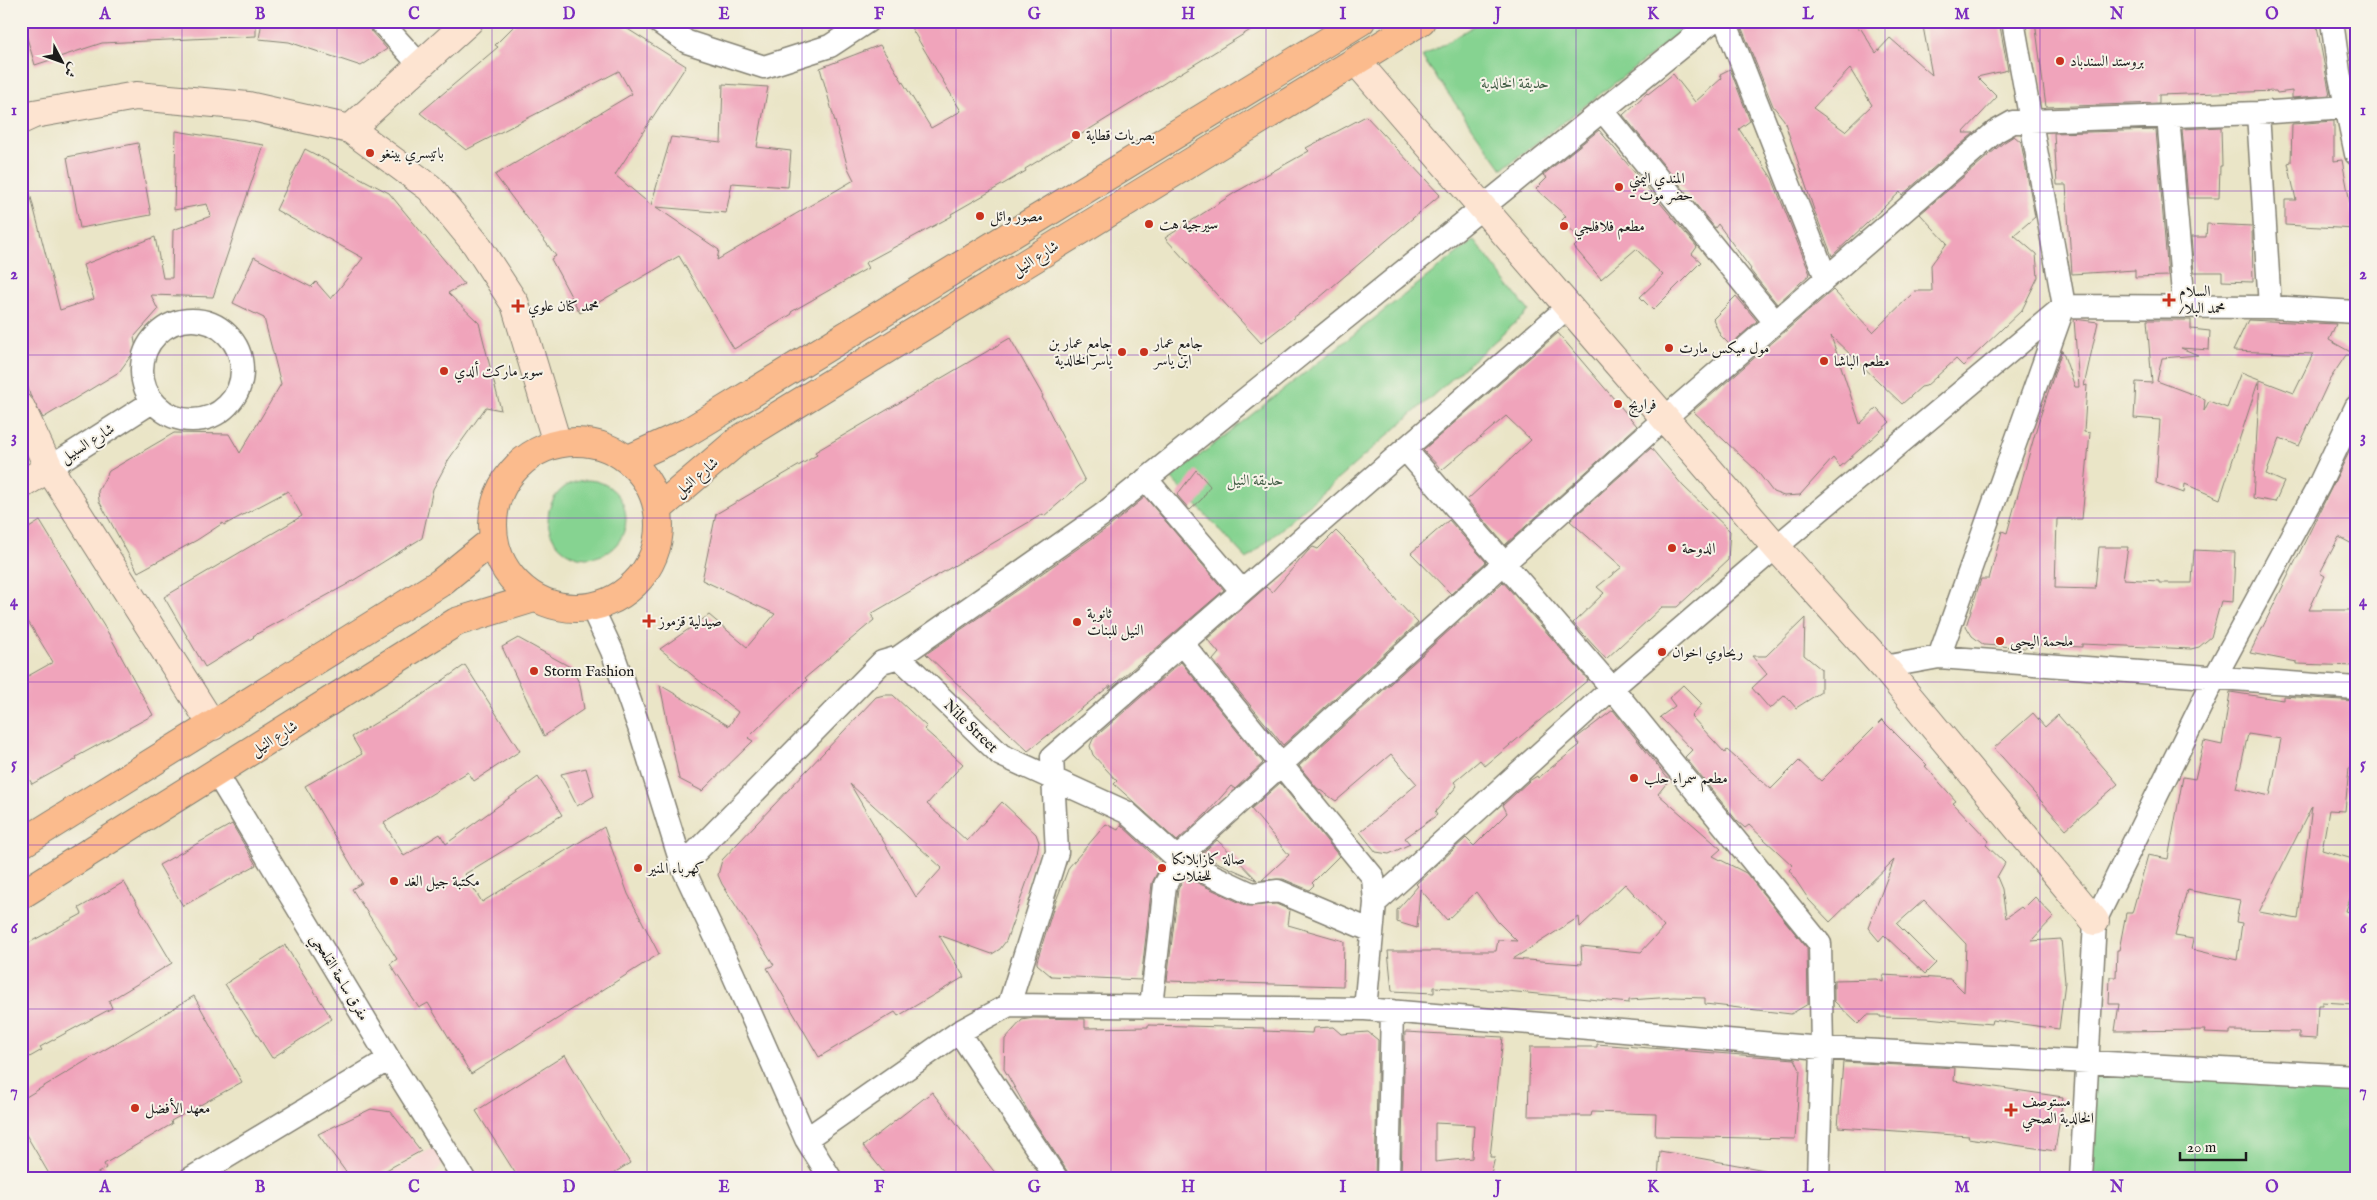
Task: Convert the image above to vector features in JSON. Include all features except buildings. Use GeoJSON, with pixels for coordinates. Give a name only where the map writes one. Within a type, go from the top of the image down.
{"type":"FeatureCollection","features":[{"type":"Feature","properties":{"kind":"main road","name":"شارع النيل"},"geometry":{"type":"LineString","coordinates":[[659,508],[740,440],[1421,21]]}},
{"type":"Feature","properties":{"kind":"main road"},"geometry":{"type":"LineString","coordinates":[[629,460],[686,432],[729,407],[1345,25]]}},
{"type":"Feature","properties":{"kind":"main road"},"geometry":{"type":"LineString","coordinates":[[570,441],[600,444],[629,460],[643,474],[651,487],[659,508],[657,546],[643,576],[620,596],[592,608],[569,609],[534,598],[511,580],[500,562],[493,540],[493,510],[503,483],[530,454],[557,443],[570,441]]}},
{"type":"Feature","properties":{"kind":"main road"},"geometry":{"type":"LineString","coordinates":[[21,844],[440,583],[493,540]]}},
{"type":"Feature","properties":{"kind":"main road","name":"شارع النيل"},"geometry":{"type":"LineString","coordinates":[[21,895],[217,774],[456,622],[534,598]]}},
{"type":"Feature","properties":{"kind":"street"},"geometry":{"type":"LineString","coordinates":[[380,21],[419,64]]}},
{"type":"Feature","properties":{"kind":"street"},"geometry":{"type":"LineString","coordinates":[[350,129],[419,64],[469,21]]}},
{"type":"Feature","properties":{"kind":"street"},"geometry":{"type":"LineString","coordinates":[[657,21],[687,42],[764,67],[830,46],[868,21]]}},
{"type":"Feature","properties":{"kind":"street"},"geometry":{"type":"LineString","coordinates":[[682,866],[882,662],[898,657],[1102,515],[1713,21]]}},
{"type":"Feature","properties":{"kind":"street"},"geometry":{"type":"LineString","coordinates":[[1725,21],[1826,278]]}},
{"type":"Feature","properties":{"kind":"street"},"geometry":{"type":"LineString","coordinates":[[1939,657],[2064,306],[2013,21]]}},
{"type":"Feature","properties":{"kind":"street"},"geometry":{"type":"LineString","coordinates":[[2332,21],[2347,72],[2347,107],[2356,154]]}},
{"type":"Feature","properties":{"kind":"street"},"geometry":{"type":"LineString","coordinates":[[1356,61],[1666,417],[1776,547],[1884,667],[2095,921]]}},
{"type":"Feature","properties":{"kind":"street"},"geometry":{"type":"LineString","coordinates":[[21,120],[34,114],[136,96],[248,106],[350,129],[430,188],[476,244],[515,304],[557,443]]}},
{"type":"Feature","properties":{"kind":"street"},"geometry":{"type":"LineString","coordinates":[[1151,1006],[1165,885],[1183,853],[1666,417],[1995,132],[2013,122],[2258,113],[2347,107]]}},
{"type":"Feature","properties":{"kind":"street"},"geometry":{"type":"LineString","coordinates":[[1603,111],[1775,322]]}},
{"type":"Feature","properties":{"kind":"street"},"geometry":{"type":"LineString","coordinates":[[2258,113],[2270,307]]}},
{"type":"Feature","properties":{"kind":"street"},"geometry":{"type":"LineString","coordinates":[[2168,116],[2184,306]]}},
{"type":"Feature","properties":{"kind":"street"},"geometry":{"type":"LineString","coordinates":[[1009,1005],[1057,852],[1052,757],[1569,306]]}},
{"type":"Feature","properties":{"kind":"street"},"geometry":{"type":"LineString","coordinates":[[1374,903],[1612,688],[1776,547],[2064,306],[2270,307],[2356,312]]}},
{"type":"Feature","properties":{"kind":"street"},"geometry":{"type":"LineString","coordinates":[[198,320],[215,325],[234,342],[240,354],[242,372],[236,394],[230,403],[217,414],[204,420],[186,421],[169,416],[152,402],[142,380],[142,360],[152,338],[162,329],[178,322],[198,320]]}},
{"type":"Feature","properties":{"kind":"street","name":"شارع السبيل"},"geometry":{"type":"LineString","coordinates":[[21,485],[152,402]]}},
{"type":"Feature","properties":{"kind":"street"},"geometry":{"type":"LineString","coordinates":[[2080,1179],[2095,921],[2215,677],[2319,485],[2356,407]]}},
{"type":"Feature","properties":{"kind":"street"},"geometry":{"type":"LineString","coordinates":[[21,408],[49,468],[213,726]]}},
{"type":"Feature","properties":{"kind":"street"},"geometry":{"type":"LineString","coordinates":[[1405,449],[1612,688],[1820,944],[1822,1048],[1818,1179]]}},
{"type":"Feature","properties":{"kind":"street"},"geometry":{"type":"LineString","coordinates":[[1146,479],[1242,591]]}},
{"type":"Feature","properties":{"kind":"street"},"geometry":{"type":"LineString","coordinates":[[592,608],[612,651],[633,710],[682,866],[733,974],[806,1138],[831,1179]]}},
{"type":"Feature","properties":{"kind":"street"},"geometry":{"type":"LineString","coordinates":[[1182,643],[1374,877],[1374,903],[1365,1009]]}},
{"type":"Feature","properties":{"kind":"street","name":"Nile Street"},"geometry":{"type":"LineString","coordinates":[[898,657],[1002,755],[1126,812],[1179,860],[1252,894],[1278,891],[1372,931]]}},
{"type":"Feature","properties":{"kind":"street"},"geometry":{"type":"LineString","coordinates":[[1884,667],[1939,657],[2356,688]]}},
{"type":"Feature","properties":{"kind":"street","name":"مفرق ساحة القلعجي"},"geometry":{"type":"LineString","coordinates":[[217,774],[389,1059],[464,1179]]}},
{"type":"Feature","properties":{"kind":"street"},"geometry":{"type":"LineString","coordinates":[[806,1138],[959,1032],[1009,1005],[1365,1009],[1822,1048],[2088,1062],[2354,1071]]}},
{"type":"Feature","properties":{"kind":"street"},"geometry":{"type":"LineString","coordinates":[[1388,1179],[1392,1012]]}},
{"type":"Feature","properties":{"kind":"street"},"geometry":{"type":"LineString","coordinates":[[959,1032],[1058,1179]]}},
{"type":"Feature","properties":{"kind":"street"},"geometry":{"type":"LineString","coordinates":[[190,1179],[389,1059]]}},
{"type":"Feature","properties":{"kind":"shaded area"},"geometry":{"type":"Polygon","coordinates":[[[434,1147],[445,1162],[431,1176],[433,1179],[381,1179],[434,1147]]]}},
{"type":"Feature","properties":{"kind":"green space","name":"حديقة الخالدية"},"geometry":{"type":"Polygon","coordinates":[[[1482,21],[1696,21],[1502,169],[1422,57],[1482,21]]]}},
{"type":"Feature","properties":{"kind":"green space","name":"حديقة النيل"},"geometry":{"type":"Polygon","coordinates":[[[1474,240],[1529,311],[1247,559],[1171,478],[1474,240]]]}},
{"type":"Feature","properties":{"kind":"green space"},"geometry":{"type":"Polygon","coordinates":[[[587,480],[602,483],[615,491],[623,504],[626,519],[623,534],[615,547],[602,555],[587,558],[572,555],[559,547],[551,534],[548,519],[551,504],[559,491],[572,483],[587,480]]]}},
{"type":"Feature","properties":{"kind":"green space"},"geometry":{"type":"Polygon","coordinates":[[[2088,1062],[2356,1076],[2356,1179],[2081,1179],[2088,1062]]]}},
{"type":"Feature","properties":{"kind":"place","name":"بروستد السندباد"},"geometry":{"type":"Point","coordinates":[2060,61]}},
{"type":"Feature","properties":{"kind":"place","name":"بصريات قطاية"},"geometry":{"type":"Point","coordinates":[1076,135]}},
{"type":"Feature","properties":{"kind":"place","name":"باتيسري بينغو"},"geometry":{"type":"Point","coordinates":[370,153]}},
{"type":"Feature","properties":{"kind":"place","name":"المندي اليمني - حضر موت"},"geometry":{"type":"Point","coordinates":[1619,187]}},
{"type":"Feature","properties":{"kind":"place","name":"مصور وائل"},"geometry":{"type":"Point","coordinates":[980,216]}},
{"type":"Feature","properties":{"kind":"place","name":"سيرجية هت"},"geometry":{"type":"Point","coordinates":[1149,224]}},
{"type":"Feature","properties":{"kind":"place","name":"مطعم فلافلجي"},"geometry":{"type":"Point","coordinates":[1564,226]}},
{"type":"Feature","properties":{"kind":"place","name":"السلام /محمد البلا"},"geometry":{"type":"Point","coordinates":[2169,300]}},
{"type":"Feature","properties":{"kind":"place","name":"محمد كنان علوي"},"geometry":{"type":"Point","coordinates":[518,306]}},
{"type":"Feature","properties":{"kind":"place","name":"مول ميكس مارت"},"geometry":{"type":"Point","coordinates":[1669,348]}},
{"type":"Feature","properties":{"kind":"place","name":"جامع عمار بن ياسر الخالدية"},"geometry":{"type":"Point","coordinates":[1122,352]}},
{"type":"Feature","properties":{"kind":"place","name":"جامع عمار ابن ياسر"},"geometry":{"type":"Point","coordinates":[1144,352]}},
{"type":"Feature","properties":{"kind":"place","name":"مطعم الباشا"},"geometry":{"type":"Point","coordinates":[1824,361]}},
{"type":"Feature","properties":{"kind":"place","name":"سوبر ماركت ألدي"},"geometry":{"type":"Point","coordinates":[444,371]}},
{"type":"Feature","properties":{"kind":"place","name":"فراريج"},"geometry":{"type":"Point","coordinates":[1618,404]}},
{"type":"Feature","properties":{"kind":"place","name":"الدوحة"},"geometry":{"type":"Point","coordinates":[1672,548]}},
{"type":"Feature","properties":{"kind":"place","name":"صيدلية قزموز"},"geometry":{"type":"Point","coordinates":[649,621]}},
{"type":"Feature","properties":{"kind":"place","name":"ثانوية النيل للبنات"},"geometry":{"type":"Point","coordinates":[1077,622]}},
{"type":"Feature","properties":{"kind":"place","name":"ملحمة اليحيى"},"geometry":{"type":"Point","coordinates":[2000,641]}},
{"type":"Feature","properties":{"kind":"place","name":"ريحاوي اخوان"},"geometry":{"type":"Point","coordinates":[1662,652]}},
{"type":"Feature","properties":{"kind":"place","name":"Storm Fashion"},"geometry":{"type":"Point","coordinates":[534,671]}},
{"type":"Feature","properties":{"kind":"place","name":"مطعم سمراء حلب"},"geometry":{"type":"Point","coordinates":[1634,778]}},
{"type":"Feature","properties":{"kind":"place","name":"كهرباء المنير"},"geometry":{"type":"Point","coordinates":[638,868]}},
{"type":"Feature","properties":{"kind":"place","name":"صالة كازابلانكا للحفلات"},"geometry":{"type":"Point","coordinates":[1162,868]}},
{"type":"Feature","properties":{"kind":"place","name":"مكتبة جيل الغد"},"geometry":{"type":"Point","coordinates":[394,881]}},
{"type":"Feature","properties":{"kind":"place","name":"معهد الأفضل"},"geometry":{"type":"Point","coordinates":[135,1108]}},
{"type":"Feature","properties":{"kind":"place","name":"مستوصف الخالدية الصحي"},"geometry":{"type":"Point","coordinates":[2011,1110]}}]}
